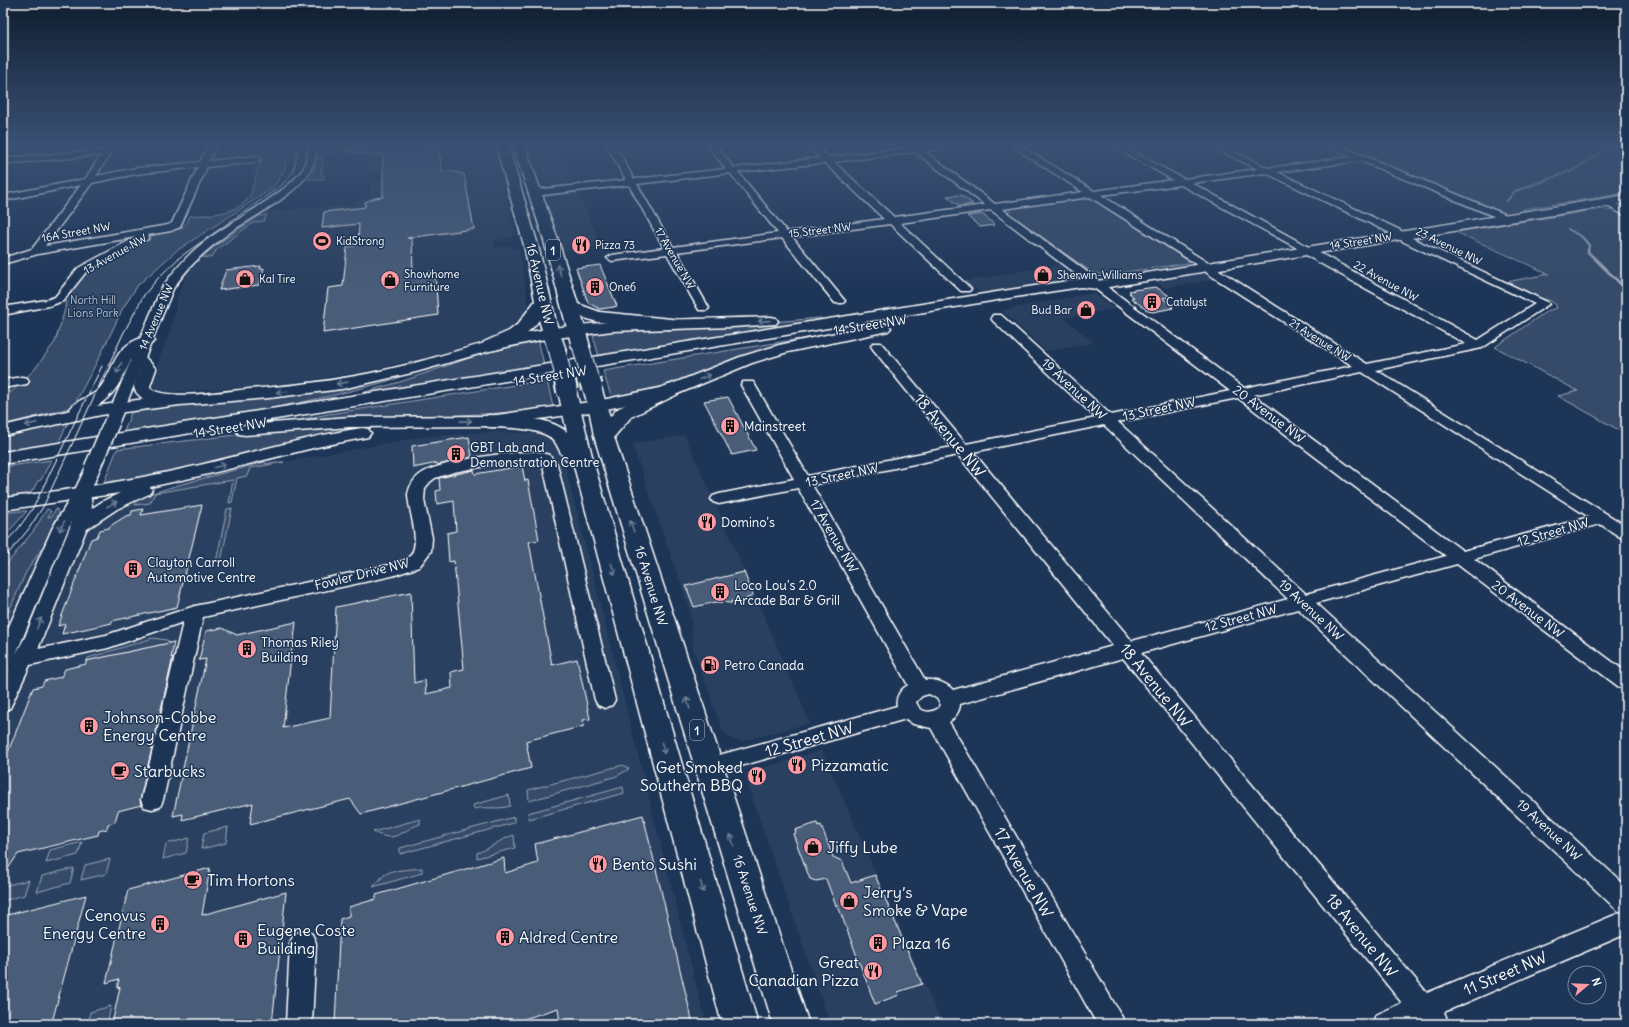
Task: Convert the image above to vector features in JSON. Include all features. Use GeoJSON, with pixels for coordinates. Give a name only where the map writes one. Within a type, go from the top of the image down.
{"type":"FeatureCollection","features":[{"type":"Feature","properties":{"kind":"highway","name":"16 Avenue NW"},"geometry":{"type":"LineString","coordinates":[[516,194],[531,245],[552,333],[558,350],[584,464],[740,1024]]}},
{"type":"Feature","properties":{"kind":"highway","name":"16 Avenue NW"},"geometry":{"type":"LineString","coordinates":[[534,194],[550,237],[571,307],[604,436],[791,1024]]}},
{"type":"Feature","properties":{"kind":"highway"},"geometry":{"type":"LineString","coordinates":[[490,346],[524,328],[534,310],[544,302]]}},
{"type":"Feature","properties":{"kind":"highway"},"geometry":{"type":"LineString","coordinates":[[571,307],[597,317],[653,321],[671,324]]}},
{"type":"Feature","properties":{"kind":"highway"},"geometry":{"type":"LineString","coordinates":[[604,436],[624,413],[669,391]]}},
{"type":"Feature","properties":{"kind":"highway"},"geometry":{"type":"LineString","coordinates":[[489,421],[543,426],[555,432],[563,439],[569,452],[584,464]]}},
{"type":"Feature","properties":{"kind":"main road","name":"14 Street NW"},"geometry":{"type":"LineString","coordinates":[[3,458],[283,412],[959,306],[1089,289],[1097,285],[1207,266],[1626,198]]}},
{"type":"Feature","properties":{"kind":"main road"},"geometry":{"type":"LineString","coordinates":[[3,431],[59,418],[114,415],[180,400],[269,393],[342,384],[410,369],[490,346],[552,333],[579,338],[613,326],[732,324],[959,306]]}},
{"type":"Feature","properties":{"kind":"main road"},"geometry":{"type":"LineString","coordinates":[[218,430],[241,430],[350,422],[489,421],[569,401],[597,406],[669,391],[746,360],[793,346],[903,324],[959,306]]}},
{"type":"Feature","properties":{"kind":"main road","name":"14 Street NW"},"geometry":{"type":"LineString","coordinates":[[3,465],[959,306]]}},
{"type":"Feature","properties":{"kind":"main road"},"geometry":{"type":"LineString","coordinates":[[59,418],[91,403],[101,396],[112,384],[125,355],[134,347],[146,342]]}},
{"type":"Feature","properties":{"kind":"main road"},"geometry":{"type":"LineString","coordinates":[[283,412],[300,405],[394,382],[450,363],[462,355]]}},
{"type":"Feature","properties":{"kind":"main road"},"geometry":{"type":"LineString","coordinates":[[138,359],[148,369],[142,386],[143,391],[152,397],[180,400]]}},
{"type":"Feature","properties":{"kind":"main road"},"geometry":{"type":"LineString","coordinates":[[3,504],[82,493],[182,475],[325,439],[443,422]]}},
{"type":"Feature","properties":{"kind":"main road"},"geometry":{"type":"LineString","coordinates":[[80,525],[95,514],[135,492],[182,475]]}},
{"type":"Feature","properties":{"kind":"street"},"geometry":{"type":"LineString","coordinates":[[3,198],[22,194]]}},
{"type":"Feature","properties":{"kind":"street"},"geometry":{"type":"LineString","coordinates":[[36,251],[78,194]]}},
{"type":"Feature","properties":{"kind":"street","name":"16A Street NW"},"geometry":{"type":"LineString","coordinates":[[3,261],[36,251],[170,228],[176,225],[190,194]]}},
{"type":"Feature","properties":{"kind":"street","name":"14 Avenue NW"},"geometry":{"type":"LineString","coordinates":[[3,663],[60,529],[82,493],[167,289],[178,272],[210,243],[282,194]]}},
{"type":"Feature","properties":{"kind":"street","name":"17 Avenue NW"},"geometry":{"type":"LineString","coordinates":[[639,194],[704,308]]}},
{"type":"Feature","properties":{"kind":"street"},"geometry":{"type":"LineString","coordinates":[[751,194],[839,301]]}},
{"type":"Feature","properties":{"kind":"street"},"geometry":{"type":"LineString","coordinates":[[864,194],[965,289]]}},
{"type":"Feature","properties":{"kind":"street","name":"20 Avenue NW"},"geometry":{"type":"LineString","coordinates":[[975,194],[1626,682]]}},
{"type":"Feature","properties":{"kind":"street","name":"15 Street NW"},"geometry":{"type":"LineString","coordinates":[[612,258],[1093,194]]}},
{"type":"Feature","properties":{"kind":"street","name":"21 Avenue NW"},"geometry":{"type":"LineString","coordinates":[[1093,194],[1207,266],[1214,273],[1626,533]]}},
{"type":"Feature","properties":{"kind":"street","name":"22 Avenue NW"},"geometry":{"type":"LineString","coordinates":[[1205,194],[1478,344]]}},
{"type":"Feature","properties":{"kind":"street","name":"23 Avenue NW"},"geometry":{"type":"LineString","coordinates":[[1317,194],[1543,304]]}},
{"type":"Feature","properties":{"kind":"street"},"geometry":{"type":"LineString","coordinates":[[1448,194],[1506,218]]}},
{"type":"Feature","properties":{"kind":"street"},"geometry":{"type":"LineString","coordinates":[[1606,202],[1626,213]]}},
{"type":"Feature","properties":{"kind":"street","name":"13 Avenue NW"},"geometry":{"type":"LineString","coordinates":[[3,311],[49,303],[59,299],[82,270],[147,235],[158,231]]}},
{"type":"Feature","properties":{"kind":"street","name":"13 Street NW"},"geometry":{"type":"LineString","coordinates":[[719,499],[1478,344],[1490,339],[1543,304]]}},
{"type":"Feature","properties":{"kind":"street","name":"19 Avenue NW"},"geometry":{"type":"LineString","coordinates":[[997,318],[1626,902]]}},
{"type":"Feature","properties":{"kind":"street","name":"18 Avenue NW"},"geometry":{"type":"LineString","coordinates":[[877,346],[1429,1016]]}},
{"type":"Feature","properties":{"kind":"street"},"geometry":{"type":"LineString","coordinates":[[3,384],[22,381]]}},
{"type":"Feature","properties":{"kind":"street","name":"17 Avenue NW"},"geometry":{"type":"LineString","coordinates":[[748,385],[920,688]]}},
{"type":"Feature","properties":{"kind":"street","name":"Fowler Drive NW"},"geometry":{"type":"LineString","coordinates":[[3,663],[108,640],[195,612],[392,570],[413,563],[423,551],[423,536],[417,514],[417,488],[422,480],[441,471],[506,459],[540,456],[550,464],[604,700]]}},
{"type":"Feature","properties":{"kind":"street","name":"14 Avenue NW"},"geometry":{"type":"LineString","coordinates":[[3,702],[15,674],[24,659],[80,525],[84,506],[82,493]]}},
{"type":"Feature","properties":{"kind":"street","name":"12 Street NW"},"geometry":{"type":"LineString","coordinates":[[949,699],[1602,518]]}},
{"type":"Feature","properties":{"kind":"street"},"geometry":{"type":"LineString","coordinates":[[3,632],[27,608]]}},
{"type":"Feature","properties":{"kind":"street"},"geometry":{"type":"LineString","coordinates":[[152,800],[195,612]]}},
{"type":"Feature","properties":{"kind":"street"},"geometry":{"type":"LineString","coordinates":[[931,687],[937,689],[942,691],[949,699],[949,711],[942,718],[937,720],[921,719],[908,710],[908,696],[920,688],[931,687]]}},
{"type":"Feature","properties":{"kind":"street","name":"12 Street NW"},"geometry":{"type":"LineString","coordinates":[[709,766],[908,710]]}},
{"type":"Feature","properties":{"kind":"street","name":"17 Avenue NW"},"geometry":{"type":"LineString","coordinates":[[937,720],[1112,1024]]}},
{"type":"Feature","properties":{"kind":"street","name":"11 Street NW"},"geometry":{"type":"LineString","coordinates":[[1385,1024],[1429,1016],[1626,922]]}},
{"type":"Feature","properties":{"kind":"street"},"geometry":{"type":"LineString","coordinates":[[299,1024],[303,943]]}},
{"type":"Feature","properties":{"kind":"shaded area"},"geometry":{"type":"Polygon","coordinates":[[[369,194],[510,194],[513,205],[511,214],[516,235],[493,241],[495,248],[509,246],[519,249],[525,280],[528,306],[527,313],[519,323],[494,337],[459,350],[366,371],[280,385],[174,392],[161,391],[152,385],[151,381],[169,333],[176,309],[176,301],[187,274],[205,256],[268,211],[353,204],[354,202],[369,196],[369,194]]]}},
{"type":"Feature","properties":{"kind":"shaded area"},"geometry":{"type":"Polygon","coordinates":[[[543,194],[579,194],[601,246],[560,251],[543,194]]]}},
{"type":"Feature","properties":{"kind":"shaded area"},"geometry":{"type":"Polygon","coordinates":[[[1058,265],[1079,279],[983,294],[964,281],[1058,265]]]}},
{"type":"Feature","properties":{"kind":"shaded area"},"geometry":{"type":"Polygon","coordinates":[[[1204,273],[1215,279],[1165,288],[1156,281],[1204,273]]]}},
{"type":"Feature","properties":{"kind":"shaded area"},"geometry":{"type":"Polygon","coordinates":[[[1093,293],[1115,309],[1064,318],[1094,343],[1046,351],[1002,310],[1093,293]]]}},
{"type":"Feature","properties":{"kind":"shaded area"},"geometry":{"type":"Polygon","coordinates":[[[488,432],[536,433],[558,442],[560,445],[706,1024],[3,1024],[3,566],[42,520],[119,506],[175,486],[250,468],[421,437],[488,432]]]}},
{"type":"Feature","properties":{"kind":"shaded area"},"geometry":{"type":"Polygon","coordinates":[[[685,435],[810,723],[742,741],[732,740],[723,732],[693,648],[690,610],[632,444],[685,435]]]}},
{"type":"Feature","properties":{"kind":"shaded area"},"geometry":{"type":"Polygon","coordinates":[[[822,750],[942,1024],[830,1024],[748,786],[745,773],[822,750]]]}},
{"type":"Feature","properties":{"kind":"green space","name":"North Hill Lions Park"},"geometry":{"type":"Polygon","coordinates":[[[250,194],[264,194],[176,251],[138,285],[123,308],[73,407],[3,425],[3,400],[34,370],[55,342],[65,309],[66,298],[77,281],[89,269],[152,235],[180,229],[187,223],[190,216],[225,212],[240,206],[250,194]]]}},
{"type":"Feature","properties":{"kind":"green space"},"geometry":{"type":"Polygon","coordinates":[[[1452,194],[1620,194],[1523,209],[1527,211],[1512,214],[1496,212],[1452,194]]]}},
{"type":"Feature","properties":{"kind":"green space"},"geometry":{"type":"Polygon","coordinates":[[[1083,199],[1093,200],[1189,261],[1189,263],[1105,275],[1093,273],[1007,213],[1010,211],[1010,208],[1083,199]]]}},
{"type":"Feature","properties":{"kind":"green space"},"geometry":{"type":"Polygon","coordinates":[[[1602,209],[1618,212],[1626,217],[1626,434],[1558,396],[1578,391],[1495,347],[1547,311],[1557,308],[1551,301],[1537,297],[1506,282],[1549,274],[1456,232],[1602,209]]]}},
{"type":"Feature","properties":{"kind":"green space"},"geometry":{"type":"Polygon","coordinates":[[[267,215],[264,221],[253,223],[217,249],[211,258],[202,257],[215,246],[259,216],[267,215]]]}},
{"type":"Feature","properties":{"kind":"green space"},"geometry":{"type":"Polygon","coordinates":[[[821,318],[822,320],[599,357],[592,332],[747,324],[821,318]]]}},
{"type":"Feature","properties":{"kind":"green space"},"geometry":{"type":"Polygon","coordinates":[[[538,339],[544,365],[362,396],[361,393],[403,381],[498,348],[538,339]]]}},
{"type":"Feature","properties":{"kind":"green space"},"geometry":{"type":"Polygon","coordinates":[[[799,339],[800,341],[670,386],[612,399],[603,371],[799,339]]]}},
{"type":"Feature","properties":{"kind":"green space"},"geometry":{"type":"Polygon","coordinates":[[[397,375],[398,378],[330,396],[123,434],[132,410],[397,375]]]}},
{"type":"Feature","properties":{"kind":"green space"},"geometry":{"type":"Polygon","coordinates":[[[547,380],[553,407],[502,413],[432,418],[302,422],[302,419],[329,414],[547,380]]]}},
{"type":"Feature","properties":{"kind":"green space"},"geometry":{"type":"Polygon","coordinates":[[[70,418],[58,444],[3,454],[3,435],[70,418]]]}},
{"type":"Feature","properties":{"kind":"green space"},"geometry":{"type":"Polygon","coordinates":[[[383,426],[345,432],[167,474],[103,485],[117,449],[261,432],[309,428],[383,426]]]}},
{"type":"Feature","properties":{"kind":"green space"},"geometry":{"type":"Polygon","coordinates":[[[51,460],[41,480],[38,481],[27,497],[3,500],[3,467],[51,460]]]}},
{"type":"Feature","properties":{"kind":"green space"},"geometry":{"type":"Polygon","coordinates":[[[265,462],[266,464],[284,462],[250,468],[247,476],[237,478],[232,502],[229,503],[233,480],[155,493],[150,503],[135,505],[137,498],[175,486],[265,462]]]}},
{"type":"Feature","properties":{"kind":"green space"},"geometry":{"type":"Polygon","coordinates":[[[232,508],[221,561],[216,562],[227,509],[232,508]]]}},
{"type":"Feature","properties":{"kind":"green space"},"geometry":{"type":"Polygon","coordinates":[[[47,509],[51,511],[48,517],[52,516],[57,509],[59,513],[44,545],[26,572],[9,611],[3,619],[3,569],[34,530],[47,509]]]}},
{"type":"Feature","properties":{"kind":"green space"},"geometry":{"type":"Polygon","coordinates":[[[27,511],[3,538],[3,513],[27,511]]]}},
{"type":"Feature","properties":{"kind":"green space"},"geometry":{"type":"Polygon","coordinates":[[[153,638],[167,640],[169,643],[87,661],[88,658],[153,638]]]}},
{"type":"Feature","properties":{"kind":"green space"},"geometry":{"type":"Polygon","coordinates":[[[623,765],[629,769],[617,776],[529,801],[528,790],[623,765]]]}},
{"type":"Feature","properties":{"kind":"green space"},"geometry":{"type":"Polygon","coordinates":[[[623,787],[624,793],[529,819],[528,813],[623,787]]]}},
{"type":"Feature","properties":{"kind":"green space"},"geometry":{"type":"Polygon","coordinates":[[[509,795],[510,806],[501,808],[474,809],[473,805],[509,795]]]}},
{"type":"Feature","properties":{"kind":"green space"},"geometry":{"type":"Polygon","coordinates":[[[514,817],[514,823],[400,854],[400,848],[514,817]]]}},
{"type":"Feature","properties":{"kind":"green space"},"geometry":{"type":"Polygon","coordinates":[[[420,819],[420,824],[393,837],[388,837],[373,832],[420,819]]]}},
{"type":"Feature","properties":{"kind":"green space"},"geometry":{"type":"Polygon","coordinates":[[[228,827],[226,843],[201,849],[204,833],[228,827]]]}},
{"type":"Feature","properties":{"kind":"green space"},"geometry":{"type":"Polygon","coordinates":[[[514,835],[515,848],[477,858],[477,853],[514,835]]]}},
{"type":"Feature","properties":{"kind":"green space"},"geometry":{"type":"Polygon","coordinates":[[[189,838],[186,853],[163,859],[166,844],[189,838]]]}},
{"type":"Feature","properties":{"kind":"green space"},"geometry":{"type":"Polygon","coordinates":[[[82,842],[78,855],[46,863],[50,850],[82,842]]]}},
{"type":"Feature","properties":{"kind":"green space"},"geometry":{"type":"Polygon","coordinates":[[[110,859],[106,874],[81,880],[85,865],[110,859]]]}},
{"type":"Feature","properties":{"kind":"green space"},"geometry":{"type":"Polygon","coordinates":[[[74,868],[70,883],[37,892],[42,876],[74,868]]]}},
{"type":"Feature","properties":{"kind":"green space"},"geometry":{"type":"Polygon","coordinates":[[[422,868],[422,873],[373,887],[384,875],[392,871],[422,868]]]}},
{"type":"Feature","properties":{"kind":"green space"},"geometry":{"type":"Polygon","coordinates":[[[29,880],[24,895],[3,901],[3,886],[29,880]]]}},
{"type":"Feature","properties":{"kind":"green space"},"geometry":{"type":"Polygon","coordinates":[[[111,1006],[107,1024],[88,1024],[90,1012],[111,1006]]]}},
{"type":"Feature","properties":{"kind":"building"},"geometry":{"type":"Polygon","coordinates":[[[383,194],[468,194],[474,229],[407,238],[412,239],[413,274],[435,271],[438,315],[323,333],[328,288],[343,286],[347,247],[358,245],[359,224],[322,228],[324,212],[365,207],[365,202],[383,197],[383,194]]]}},
{"type":"Feature","properties":{"kind":"building"},"geometry":{"type":"Polygon","coordinates":[[[961,195],[973,204],[959,206],[947,196],[961,195]]]}},
{"type":"Feature","properties":{"kind":"building"},"geometry":{"type":"Polygon","coordinates":[[[982,214],[995,225],[980,227],[967,216],[982,214]]]}},
{"type":"Feature","properties":{"kind":"building","name":"One6"},"geometry":{"type":"Polygon","coordinates":[[[600,265],[617,306],[600,309],[588,303],[576,268],[600,265]]]}},
{"type":"Feature","properties":{"kind":"building","name":"Kal Tire"},"geometry":{"type":"Polygon","coordinates":[[[261,266],[260,269],[264,268],[259,285],[219,290],[226,270],[261,266]]]}},
{"type":"Feature","properties":{"kind":"building","name":"Catalyst"},"geometry":{"type":"Polygon","coordinates":[[[1156,287],[1171,297],[1162,298],[1173,306],[1171,307],[1173,308],[1153,312],[1148,311],[1131,298],[1134,297],[1129,293],[1131,293],[1129,291],[1133,290],[1156,287]]]}},
{"type":"Feature","properties":{"kind":"building","name":"Mainstreet"},"geometry":{"type":"Polygon","coordinates":[[[728,397],[756,450],[732,455],[704,401],[728,397]]]}},
{"type":"Feature","properties":{"kind":"building","name":"GBT Lab and Demonstration Centre"},"geometry":{"type":"Polygon","coordinates":[[[469,437],[472,457],[438,465],[437,463],[413,468],[412,446],[469,437]]]}},
{"type":"Feature","properties":{"kind":"building","name":"Thomas Riley Building"},"geometry":{"type":"Polygon","coordinates":[[[522,466],[525,481],[528,480],[539,540],[529,542],[552,665],[577,659],[590,719],[583,720],[584,726],[526,741],[531,768],[361,814],[350,799],[250,824],[253,803],[182,820],[183,814],[173,816],[206,659],[199,660],[206,631],[222,628],[237,635],[296,622],[283,728],[330,718],[336,607],[411,592],[414,683],[425,680],[426,694],[452,688],[451,672],[464,669],[454,561],[449,562],[447,533],[456,531],[454,501],[437,504],[436,491],[440,490],[439,478],[474,470],[475,474],[522,466]]]}},
{"type":"Feature","properties":{"kind":"building","name":"Clayton Carroll Automotive Centre"},"geometry":{"type":"Polygon","coordinates":[[[202,505],[177,607],[112,621],[112,623],[62,634],[65,624],[58,626],[91,539],[97,537],[100,530],[109,528],[126,516],[131,515],[132,511],[143,509],[141,515],[202,505]]]}},
{"type":"Feature","properties":{"kind":"building","name":"Loco Lou's 2.0 Arcade Bar & Grill"},"geometry":{"type":"Polygon","coordinates":[[[744,572],[753,595],[744,600],[731,601],[732,603],[716,602],[694,607],[686,586],[744,572]]]}},
{"type":"Feature","properties":{"kind":"building","name":"Johnson-Cobbe Energy Centre"},"geometry":{"type":"Polygon","coordinates":[[[174,642],[171,658],[173,657],[140,800],[141,805],[118,811],[115,822],[108,824],[107,829],[99,831],[98,835],[18,854],[3,876],[3,765],[33,688],[42,686],[44,681],[61,677],[65,669],[86,664],[86,661],[174,642]]]}},
{"type":"Feature","properties":{"kind":"building","name":"Aldred Centre"},"geometry":{"type":"Polygon","coordinates":[[[643,815],[693,1024],[560,1024],[558,1008],[524,1019],[524,1024],[335,1024],[340,919],[349,916],[349,907],[376,899],[376,895],[504,858],[505,873],[538,863],[535,844],[643,815]]]}},
{"type":"Feature","properties":{"kind":"building","name":"Plaza 16"},"geometry":{"type":"Polygon","coordinates":[[[817,823],[818,826],[821,825],[833,857],[842,861],[851,883],[875,875],[922,984],[898,992],[899,995],[875,1004],[838,906],[836,906],[826,879],[816,881],[810,879],[793,834],[796,833],[795,830],[817,823]]]}},
{"type":"Feature","properties":{"kind":"building"},"geometry":{"type":"Polygon","coordinates":[[[210,868],[202,915],[286,892],[272,1024],[112,1024],[120,987],[117,988],[119,979],[106,983],[128,890],[210,868]]]}},
{"type":"Feature","properties":{"kind":"building"},"geometry":{"type":"Polygon","coordinates":[[[86,895],[52,1022],[46,1024],[3,1024],[3,916],[86,895]]]}},
{"type":"Feature","properties":{"kind":"waterway"},"geometry":{"type":"LineString","coordinates":[[1507,201],[1513,194]]}},
{"type":"Feature","properties":{"kind":"waterway"},"geometry":{"type":"LineString","coordinates":[[1568,229],[1582,237],[1589,245],[1588,251]]}},
{"type":"Feature","properties":{"kind":"waterway"},"geometry":{"type":"LineString","coordinates":[[1588,251],[1626,289]]}},
{"type":"Feature","properties":{"kind":"tram line"},"geometry":{"type":"LineString","coordinates":[[3,560],[28,530],[43,507],[123,334],[144,295],[160,276],[180,257],[269,194]]}},
{"type":"Feature","properties":{"kind":"tram line"},"geometry":{"type":"LineString","coordinates":[[3,545],[18,529],[33,508],[102,366]]}},
{"type":"Feature","properties":{"kind":"place","name":"KidStrong"},"geometry":{"type":"Point","coordinates":[322,241]}},
{"type":"Feature","properties":{"kind":"place","name":"Pizza 73"},"geometry":{"type":"Point","coordinates":[581,245]}},
{"type":"Feature","properties":{"kind":"place","name":"Sherwin-Williams"},"geometry":{"type":"Point","coordinates":[1043,275]}},
{"type":"Feature","properties":{"kind":"place","name":"Kal Tire"},"geometry":{"type":"Point","coordinates":[245,279]}},
{"type":"Feature","properties":{"kind":"place","name":"Showhome Furniture"},"geometry":{"type":"Point","coordinates":[390,280]}},
{"type":"Feature","properties":{"kind":"place","name":"One6"},"geometry":{"type":"Point","coordinates":[595,287]}},
{"type":"Feature","properties":{"kind":"place","name":"Catalyst"},"geometry":{"type":"Point","coordinates":[1152,302]}},
{"type":"Feature","properties":{"kind":"place","name":"Bud Bar"},"geometry":{"type":"Point","coordinates":[1086,310]}},
{"type":"Feature","properties":{"kind":"place","name":"Mainstreet"},"geometry":{"type":"Point","coordinates":[730,426]}},
{"type":"Feature","properties":{"kind":"place","name":"GBT Lab and Demonstration Centre"},"geometry":{"type":"Point","coordinates":[456,454]}},
{"type":"Feature","properties":{"kind":"place","name":"Domino's"},"geometry":{"type":"Point","coordinates":[707,522]}},
{"type":"Feature","properties":{"kind":"place","name":"Clayton Carroll Automotive Centre"},"geometry":{"type":"Point","coordinates":[133,569]}},
{"type":"Feature","properties":{"kind":"place","name":"Loco Lou's 2.0 Arcade Bar & Grill"},"geometry":{"type":"Point","coordinates":[720,592]}},
{"type":"Feature","properties":{"kind":"place","name":"Thomas Riley Building"},"geometry":{"type":"Point","coordinates":[247,649]}},
{"type":"Feature","properties":{"kind":"place","name":"Petro Canada"},"geometry":{"type":"Point","coordinates":[710,665]}},
{"type":"Feature","properties":{"kind":"place","name":"Johnson-Cobbe Energy Centre"},"geometry":{"type":"Point","coordinates":[89,726]}},
{"type":"Feature","properties":{"kind":"place","name":"Pizzamatic"},"geometry":{"type":"Point","coordinates":[797,765]}},
{"type":"Feature","properties":{"kind":"place","name":"Starbucks"},"geometry":{"type":"Point","coordinates":[120,771]}},
{"type":"Feature","properties":{"kind":"place","name":"Get Smoked Southern BBQ"},"geometry":{"type":"Point","coordinates":[757,776]}},
{"type":"Feature","properties":{"kind":"place","name":"Jiffy Lube"},"geometry":{"type":"Point","coordinates":[813,847]}},
{"type":"Feature","properties":{"kind":"place","name":"Bento Sushi"},"geometry":{"type":"Point","coordinates":[598,864]}},
{"type":"Feature","properties":{"kind":"place","name":"Tim Hortons"},"geometry":{"type":"Point","coordinates":[193,880]}},
{"type":"Feature","properties":{"kind":"place","name":"Jerry’s Smoke & Vape"},"geometry":{"type":"Point","coordinates":[849,901]}},
{"type":"Feature","properties":{"kind":"place","name":"Cenovus Energy Centre"},"geometry":{"type":"Point","coordinates":[160,924]}},
{"type":"Feature","properties":{"kind":"place","name":"Aldred Centre"},"geometry":{"type":"Point","coordinates":[505,937]}},
{"type":"Feature","properties":{"kind":"place","name":"Eugene Coste Building"},"geometry":{"type":"Point","coordinates":[243,939]}},
{"type":"Feature","properties":{"kind":"place","name":"Plaza 16"},"geometry":{"type":"Point","coordinates":[878,943]}},
{"type":"Feature","properties":{"kind":"place","name":"Great Canadian Pizza"},"geometry":{"type":"Point","coordinates":[873,971]}}]}
